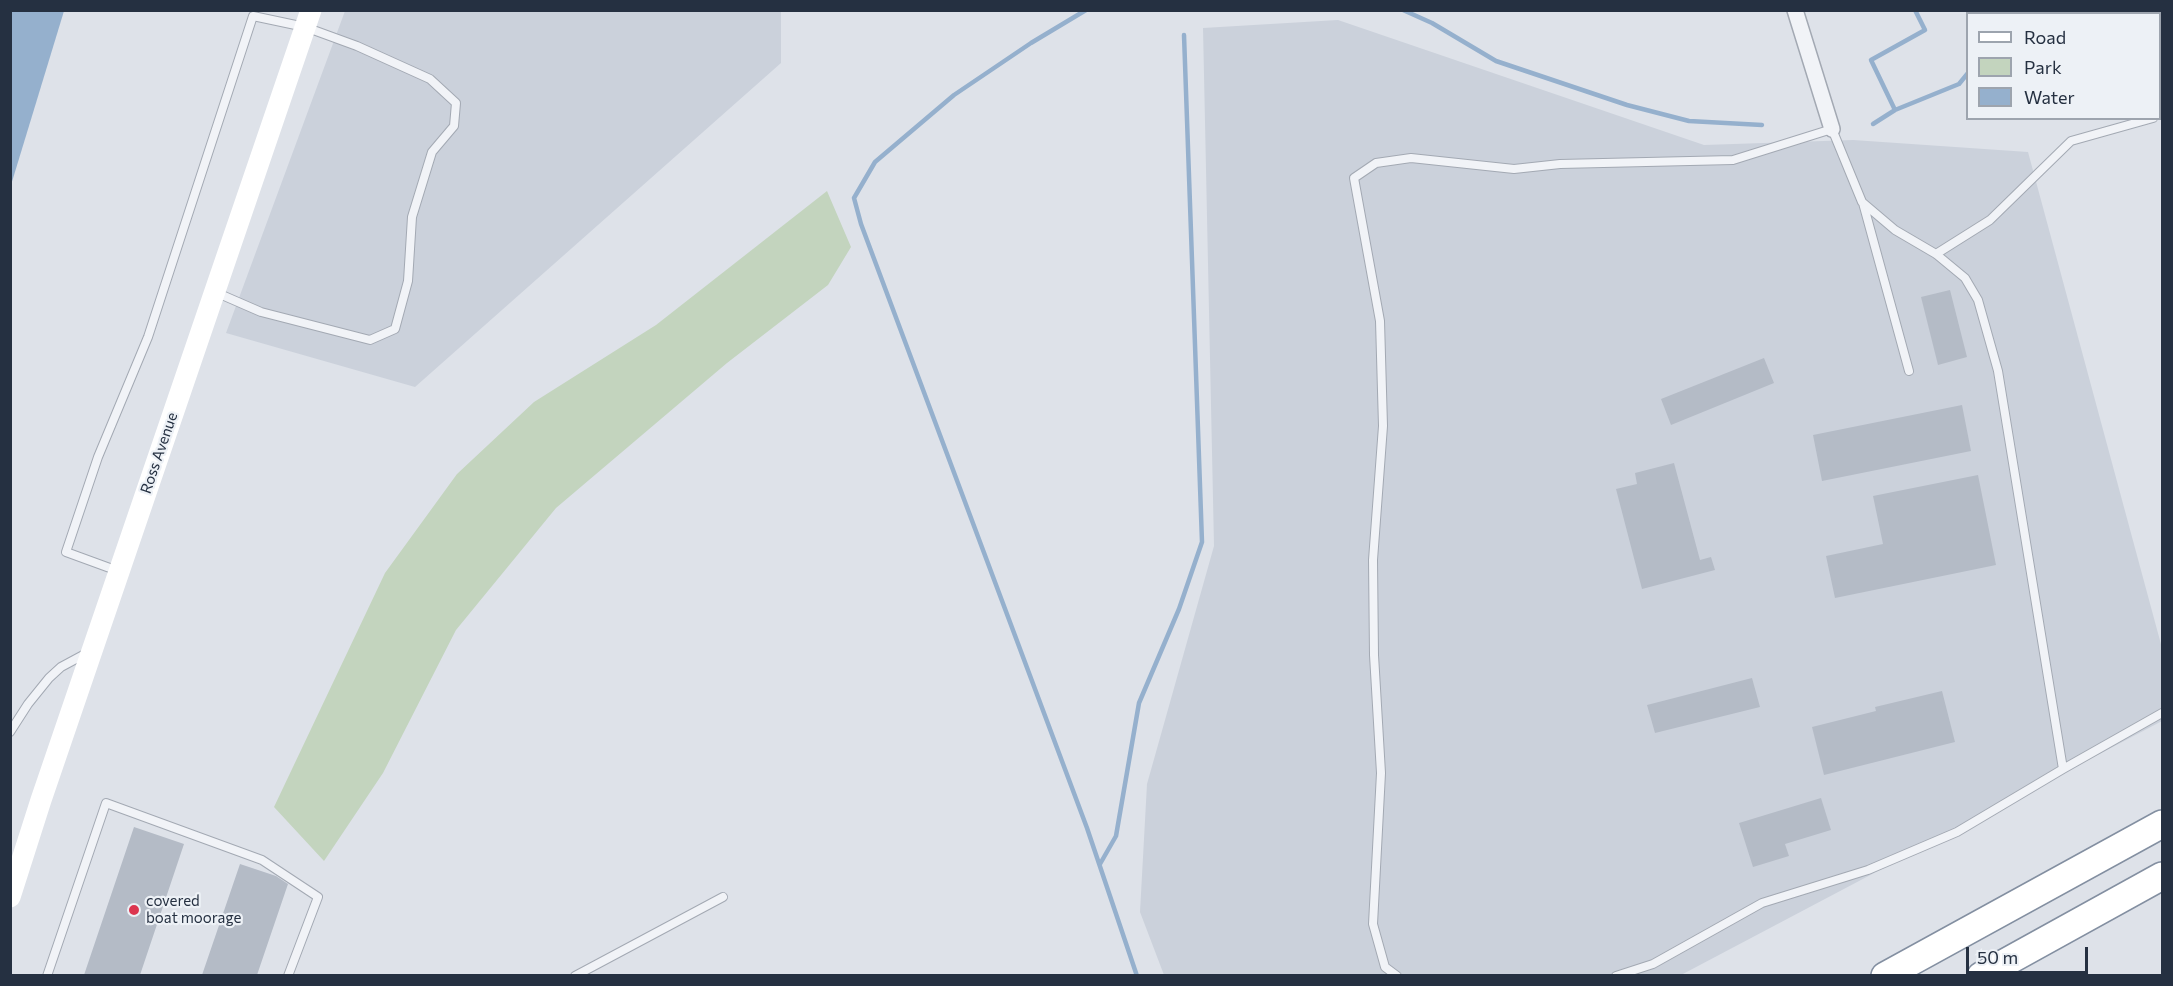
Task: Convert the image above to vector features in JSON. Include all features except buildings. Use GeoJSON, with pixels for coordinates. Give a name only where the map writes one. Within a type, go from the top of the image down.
{"type":"FeatureCollection","features":[{"type":"Feature","properties":{"kind":"highway"},"geometry":{"type":"LineString","coordinates":[[1885,975],[2163,824]]}},
{"type":"Feature","properties":{"kind":"highway"},"geometry":{"type":"LineString","coordinates":[[1981,975],[2163,876]]}},
{"type":"Feature","properties":{"kind":"street"},"geometry":{"type":"LineString","coordinates":[[1795,10],[1832,129]]}},
{"type":"Feature","properties":{"kind":"street","name":"Ross Avenue"},"geometry":{"type":"LineString","coordinates":[[10,897],[91,651],[308,19]]}},
{"type":"Feature","properties":{"kind":"lane"},"geometry":{"type":"LineString","coordinates":[[118,572],[66,552],[95,468],[148,338],[253,16],[308,19],[357,46],[430,79],[456,103],[454,126],[432,152],[412,217],[408,281],[395,329],[370,340],[261,312],[214,291]]}},
{"type":"Feature","properties":{"kind":"lane"},"geometry":{"type":"LineString","coordinates":[[1936,254],[1990,219],[2071,141],[2146,120]]}},
{"type":"Feature","properties":{"kind":"lane"},"geometry":{"type":"LineString","coordinates":[[1397,975],[1385,967],[1373,924],[1381,773],[1374,655],[1373,560],[1383,426],[1380,321],[1354,178],[1376,163],[1411,158],[1514,169],[1560,164],[1733,160],[1832,129],[1862,202],[1909,371]]}},
{"type":"Feature","properties":{"kind":"lane"},"geometry":{"type":"LineString","coordinates":[[1862,202],[1894,230],[1936,254],[1965,278],[1977,300],[1998,371],[2063,769]]}},
{"type":"Feature","properties":{"kind":"lane"},"geometry":{"type":"LineString","coordinates":[[10,732],[28,704],[49,678],[61,667],[91,651]]}},
{"type":"Feature","properties":{"kind":"lane"},"geometry":{"type":"LineString","coordinates":[[1616,975],[1653,964],[1762,903],[1868,870],[1957,832],[2163,713]]}},
{"type":"Feature","properties":{"kind":"lane"},"geometry":{"type":"LineString","coordinates":[[47,975],[106,803],[262,860],[318,897],[288,975]]}},
{"type":"Feature","properties":{"kind":"lane"},"geometry":{"type":"LineString","coordinates":[[575,975],[723,897]]}},
{"type":"Feature","properties":{"kind":"shaded area"},"geometry":{"type":"Polygon","coordinates":[[[345,11],[781,11],[781,63],[415,387],[226,333],[345,11]]]}},
{"type":"Feature","properties":{"kind":"shaded area"},"geometry":{"type":"Polygon","coordinates":[[[1338,20],[1704,145],[1853,140],[2028,152],[2162,648],[2162,721],[1681,975],[1164,975],[1140,912],[1147,784],[1214,546],[1203,28],[1338,20]]]}},
{"type":"Feature","properties":{"kind":"green space"},"geometry":{"type":"Polygon","coordinates":[[[827,191],[851,247],[828,285],[727,363],[556,508],[456,630],[383,773],[324,861],[274,807],[385,573],[457,474],[534,402],[656,325],[827,191]]]}},
{"type":"Feature","properties":{"kind":"water"},"geometry":{"type":"Polygon","coordinates":[[[10,11],[64,11],[11,185],[10,11]]]}},
{"type":"Feature","properties":{"kind":"waterway"},"geometry":{"type":"LineString","coordinates":[[1086,10],[1031,43],[954,95],[875,162],[854,198],[861,224],[1087,828],[1137,976]]}},
{"type":"Feature","properties":{"kind":"waterway"},"geometry":{"type":"LineString","coordinates":[[1403,10],[1432,23],[1496,61],[1627,105],[1689,121],[1762,125]]}},
{"type":"Feature","properties":{"kind":"waterway"},"geometry":{"type":"LineString","coordinates":[[1895,110],[1871,60],[1925,30],[1915,10]]}},
{"type":"Feature","properties":{"kind":"waterway"},"geometry":{"type":"LineString","coordinates":[[1100,864],[1116,836],[1139,703],[1179,609],[1202,542],[1184,35]]}},
{"type":"Feature","properties":{"kind":"waterway"},"geometry":{"type":"LineString","coordinates":[[1873,124],[1895,110],[1959,84],[1966,75]]}},
{"type":"Feature","properties":{"kind":"place","name":"covered boat moorage"},"geometry":{"type":"Point","coordinates":[134,910]}}]}
